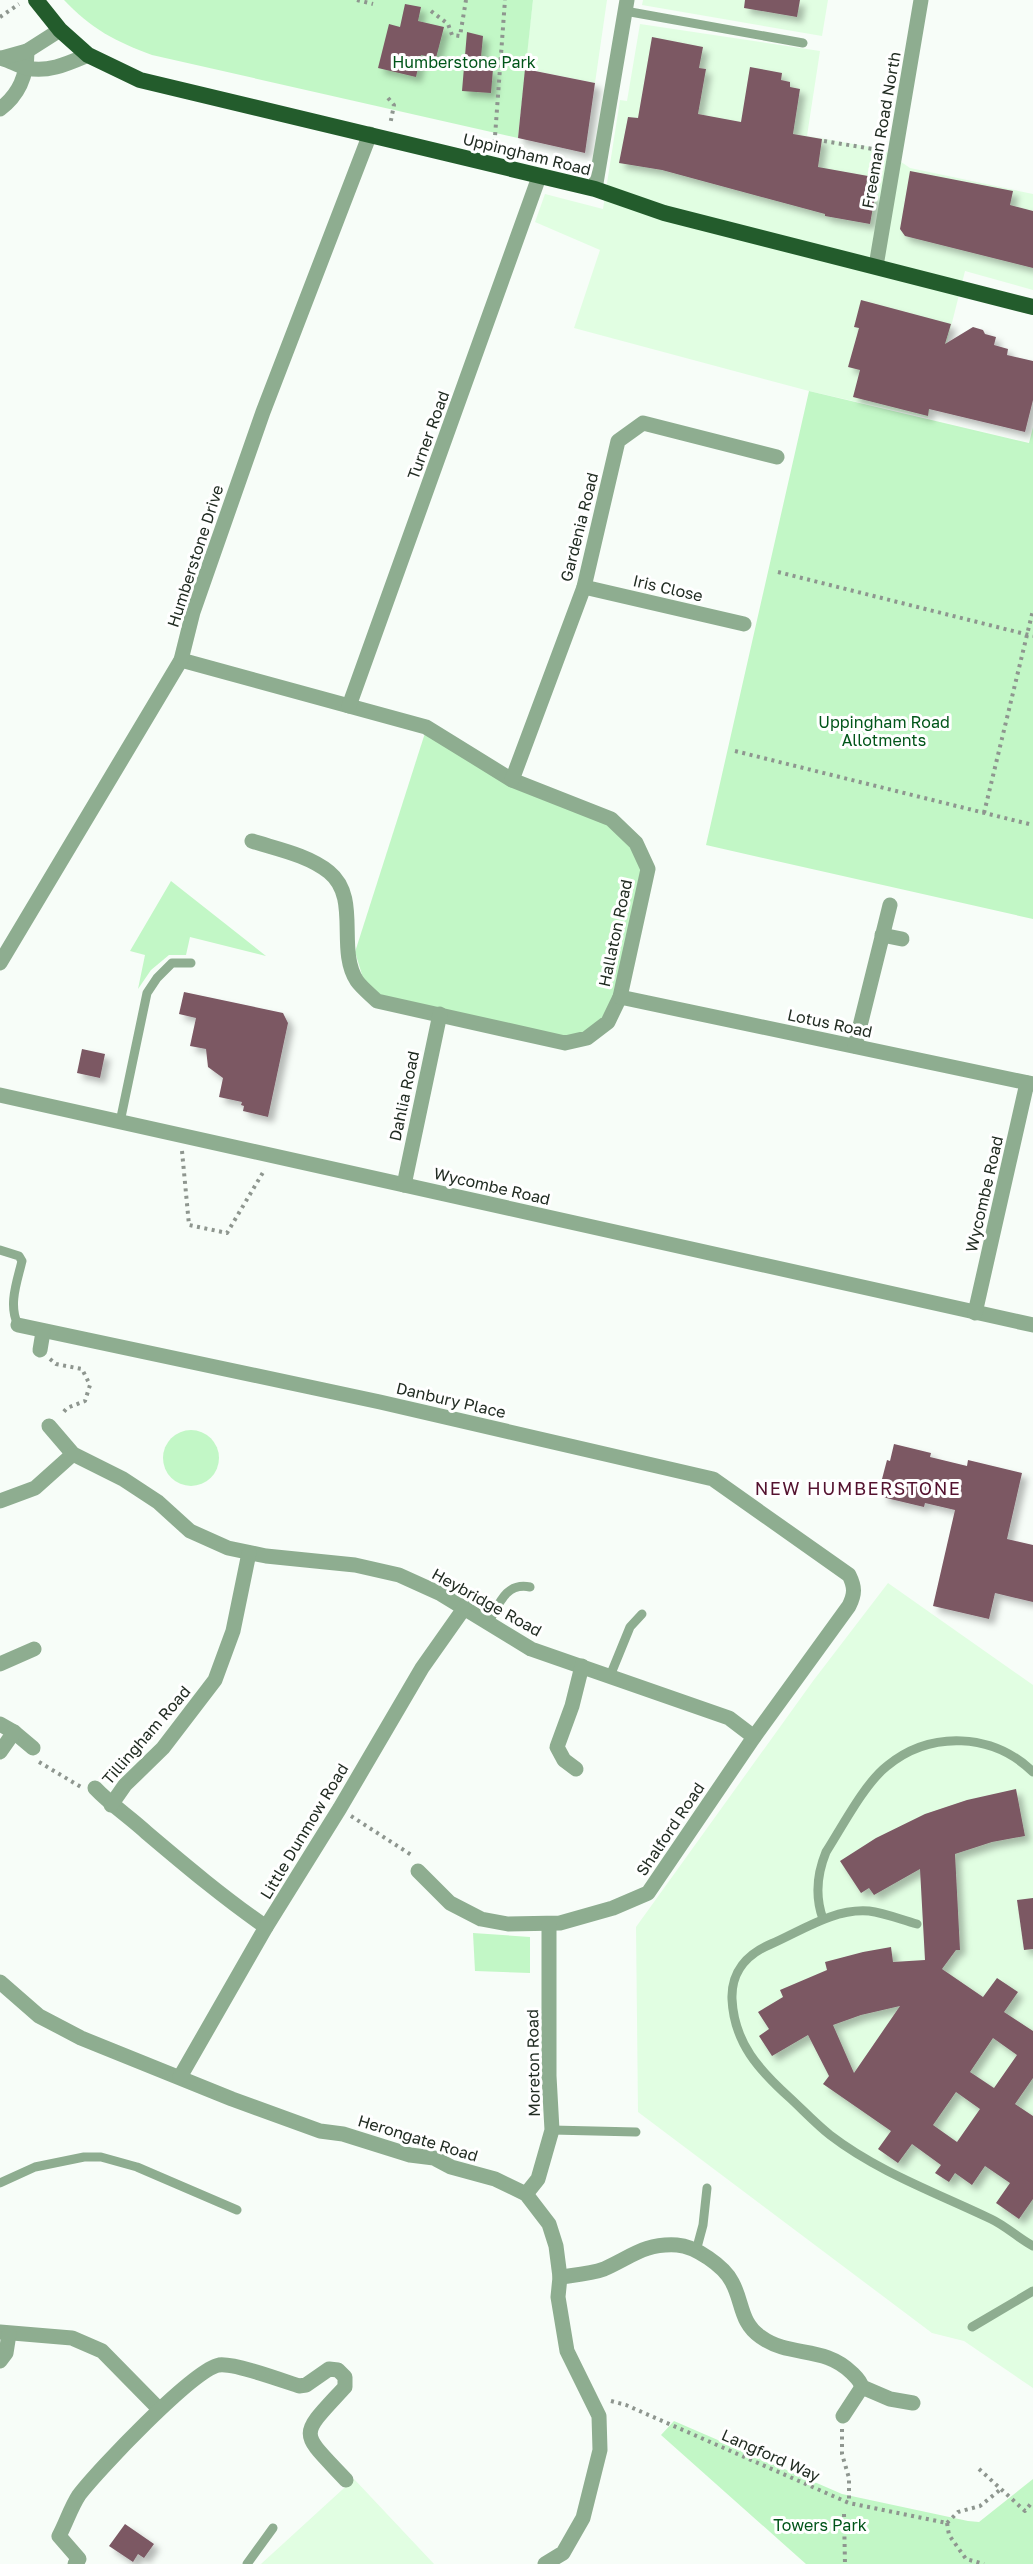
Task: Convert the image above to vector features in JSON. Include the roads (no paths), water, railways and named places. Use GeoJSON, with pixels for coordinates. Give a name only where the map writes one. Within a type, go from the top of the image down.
{"type":"FeatureCollection","features":[{"type":"Feature","properties":{"kind":"highway","name":"Uppingham Road"},"geometry":{"type":"LineString","coordinates":[[36,0],[60,30],[88,56],[140,80],[595,189],[664,213],[1033,307]]}},
{"type":"Feature","properties":{"kind":"street","name":"Freeman Road North"},"geometry":{"type":"LineString","coordinates":[[876,266],[921,0]]}},
{"type":"Feature","properties":{"kind":"street"},"geometry":{"type":"LineString","coordinates":[[595,189],[626,6]]}},
{"type":"Feature","properties":{"kind":"street"},"geometry":{"type":"LineString","coordinates":[[1,58],[27,51],[60,30]]}},
{"type":"Feature","properties":{"kind":"street"},"geometry":{"type":"LineString","coordinates":[[0,109],[18,90],[27,69],[27,51]]}},
{"type":"Feature","properties":{"kind":"street"},"geometry":{"type":"LineString","coordinates":[[1,58],[27,69],[57,68],[88,56]]}},
{"type":"Feature","properties":{"kind":"street","name":"Humberstone Drive"},"geometry":{"type":"LineString","coordinates":[[0,963],[181,660],[193,612],[262,412],[370,134]]}},
{"type":"Feature","properties":{"kind":"street","name":"Turner Road"},"geometry":{"type":"LineString","coordinates":[[350,706],[539,177]]}},
{"type":"Feature","properties":{"kind":"street","name":"Gardenia Road"},"geometry":{"type":"LineString","coordinates":[[512,780],[584,587],[618,441],[643,423],[777,457]]}},
{"type":"Feature","properties":{"kind":"street","name":"Iris Close"},"geometry":{"type":"LineString","coordinates":[[584,587],[744,624]]}},
{"type":"Feature","properties":{"kind":"street","name":"Hallaton Road"},"geometry":{"type":"LineString","coordinates":[[181,660],[426,726],[512,780],[611,819],[636,843],[648,869],[620,997],[608,1022],[587,1038],[565,1043],[377,1001],[357,981],[348,952],[344,893],[330,872],[300,855],[252,841]]}},
{"type":"Feature","properties":{"kind":"street"},"geometry":{"type":"LineString","coordinates":[[855,1046],[890,905]]}},
{"type":"Feature","properties":{"kind":"street"},"geometry":{"type":"LineString","coordinates":[[882,935],[902,939]]}},
{"type":"Feature","properties":{"kind":"street","name":"Lotus Road"},"geometry":{"type":"LineString","coordinates":[[620,997],[1030,1083]]}},
{"type":"Feature","properties":{"kind":"street","name":"Dahlia Road"},"geometry":{"type":"LineString","coordinates":[[404,1185],[440,1014]]}},
{"type":"Feature","properties":{"kind":"street","name":"Wycombe Road"},"geometry":{"type":"LineString","coordinates":[[975,1313],[1030,1083]]}},
{"type":"Feature","properties":{"kind":"street","name":"Wycombe Road"},"geometry":{"type":"LineString","coordinates":[[0,1095],[1033,1325]]}},
{"type":"Feature","properties":{"kind":"street","name":"Danbury Place"},"geometry":{"type":"LineString","coordinates":[[18,1325],[369,1400],[713,1479],[849,1575]]}},
{"type":"Feature","properties":{"kind":"street"},"geometry":{"type":"LineString","coordinates":[[40,1350],[43,1332]]}},
{"type":"Feature","properties":{"kind":"street","name":"Heybridge Road"},"geometry":{"type":"LineString","coordinates":[[49,1426],[73,1454],[123,1479],[158,1502],[190,1532],[228,1548],[249,1553],[356,1565],[399,1575],[441,1593],[531,1649],[729,1718],[754,1737]]}},
{"type":"Feature","properties":{"kind":"street"},"geometry":{"type":"LineString","coordinates":[[0,1501],[35,1488],[73,1454]]}},
{"type":"Feature","properties":{"kind":"street","name":"Tillingham Road"},"geometry":{"type":"LineString","coordinates":[[111,1805],[124,1785],[163,1748],[215,1680],[233,1631],[249,1553]]}},
{"type":"Feature","properties":{"kind":"street","name":"Shalford Road"},"geometry":{"type":"LineString","coordinates":[[418,1871],[450,1903],[481,1919],[508,1924],[549,1924],[614,1908],[648,1893],[754,1737],[849,1606],[854,1596],[854,1585],[849,1575]]}},
{"type":"Feature","properties":{"kind":"street","name":"Little Dunmow Road"},"geometry":{"type":"LineString","coordinates":[[180,2077],[266,1927],[340,1808],[422,1668],[465,1607]]}},
{"type":"Feature","properties":{"kind":"street"},"geometry":{"type":"LineString","coordinates":[[0,1664],[34,1649]]}},
{"type":"Feature","properties":{"kind":"street"},"geometry":{"type":"LineString","coordinates":[[576,1768],[564,1760],[557,1747],[572,1706],[582,1666]]}},
{"type":"Feature","properties":{"kind":"street"},"geometry":{"type":"LineString","coordinates":[[0,1724],[15,1732],[33,1748]]}},
{"type":"Feature","properties":{"kind":"street"},"geometry":{"type":"LineString","coordinates":[[0,1752],[15,1732]]}},
{"type":"Feature","properties":{"kind":"street","name":"Tillingham Road"},"geometry":{"type":"LineString","coordinates":[[95,1788],[111,1805],[146,1831],[209,1887],[266,1927]]}},
{"type":"Feature","properties":{"kind":"street","name":"Moreton Road"},"geometry":{"type":"LineString","coordinates":[[526,2194],[538,2180],[552,2130],[549,2076],[549,1924]]}},
{"type":"Feature","properties":{"kind":"street","name":"Herongate Road"},"geometry":{"type":"LineString","coordinates":[[0,1982],[39,2016],[81,2038],[232,2099],[320,2130],[343,2134],[410,2155],[434,2158],[451,2167],[495,2180],[526,2194],[549,2224],[556,2246],[560,2277],[558,2297],[567,2351],[588,2398],[599,2416],[600,2450],[583,2518],[563,2553],[545,2564]]}},
{"type":"Feature","properties":{"kind":"street"},"geometry":{"type":"LineString","coordinates":[[560,2277],[602,2270],[641,2249],[678,2245],[706,2255],[732,2281],[744,2319],[758,2335],[774,2346],[820,2354],[841,2361],[861,2380],[862,2387],[843,2416]]}},
{"type":"Feature","properties":{"kind":"street"},"geometry":{"type":"LineString","coordinates":[[0,2361],[6,2353],[5,2333],[72,2338],[102,2351],[159,2409]]}},
{"type":"Feature","properties":{"kind":"street"},"geometry":{"type":"LineString","coordinates":[[80,2562],[59,2536],[79,2496],[159,2409],[208,2370],[220,2365],[233,2366],[299,2386],[306,2385],[328,2369],[338,2370],[345,2377],[345,2387],[312,2423],[309,2433],[311,2443],[346,2480]]}},
{"type":"Feature","properties":{"kind":"street"},"geometry":{"type":"LineString","coordinates":[[862,2387],[890,2399],[913,2403]]}},
{"type":"Feature","properties":{"kind":"lane"},"geometry":{"type":"LineString","coordinates":[[626,6],[803,43]]}},
{"type":"Feature","properties":{"kind":"lane"},"geometry":{"type":"LineString","coordinates":[[120,1122],[147,993],[157,978],[172,963],[190,963]]}},
{"type":"Feature","properties":{"kind":"lane"},"geometry":{"type":"LineString","coordinates":[[0,1250],[19,1256],[22,1261],[12,1306],[18,1325]]}},
{"type":"Feature","properties":{"kind":"lane"},"geometry":{"type":"LineString","coordinates":[[489,1622],[501,1598],[511,1589],[520,1585],[530,1587]]}},
{"type":"Feature","properties":{"kind":"lane"},"geometry":{"type":"LineString","coordinates":[[610,1676],[630,1627],[642,1614]]}},
{"type":"Feature","properties":{"kind":"lane"},"geometry":{"type":"LineString","coordinates":[[823,1919],[818,1893],[821,1864],[826,1852],[869,1787],[887,1766],[925,1745],[948,1739],[968,1740],[990,1745],[1012,1755],[1033,1772]]}},
{"type":"Feature","properties":{"kind":"lane"},"geometry":{"type":"LineString","coordinates":[[917,1924],[870,1911],[854,1911],[823,1919],[761,1948],[742,1964],[735,1977],[732,1994],[733,2013],[738,2033],[759,2069],[830,2135],[905,2180],[998,2223],[1033,2246]]}},
{"type":"Feature","properties":{"kind":"lane"},"geometry":{"type":"LineString","coordinates":[[552,2130],[636,2132]]}},
{"type":"Feature","properties":{"kind":"lane"},"geometry":{"type":"LineString","coordinates":[[0,2183],[35,2167],[84,2157],[101,2157],[116,2159],[237,2210]]}},
{"type":"Feature","properties":{"kind":"lane"},"geometry":{"type":"LineString","coordinates":[[696,2251],[704,2225],[707,2188]]}},
{"type":"Feature","properties":{"kind":"lane"},"geometry":{"type":"LineString","coordinates":[[972,2327],[1033,2291]]}},
{"type":"Feature","properties":{"kind":"lane"},"geometry":{"type":"LineString","coordinates":[[247,2564],[273,2528]]}},
{"type":"Feature","properties":{"kind":"district","name":"NEW HUMBERSTONE"},"geometry":{"type":"Point","coordinates":[858,1489]}},
{"type":"Feature","properties":{"kind":"park label","name":"Humberstone Park"},"geometry":{"type":"Point","coordinates":[464,62]}},
{"type":"Feature","properties":{"kind":"park label","name":"Uppingham Road Allotments"},"geometry":{"type":"Point","coordinates":[884,731]}},
{"type":"Feature","properties":{"kind":"park label","name":"Towers Park"},"geometry":{"type":"Point","coordinates":[820,2525]}}]}
